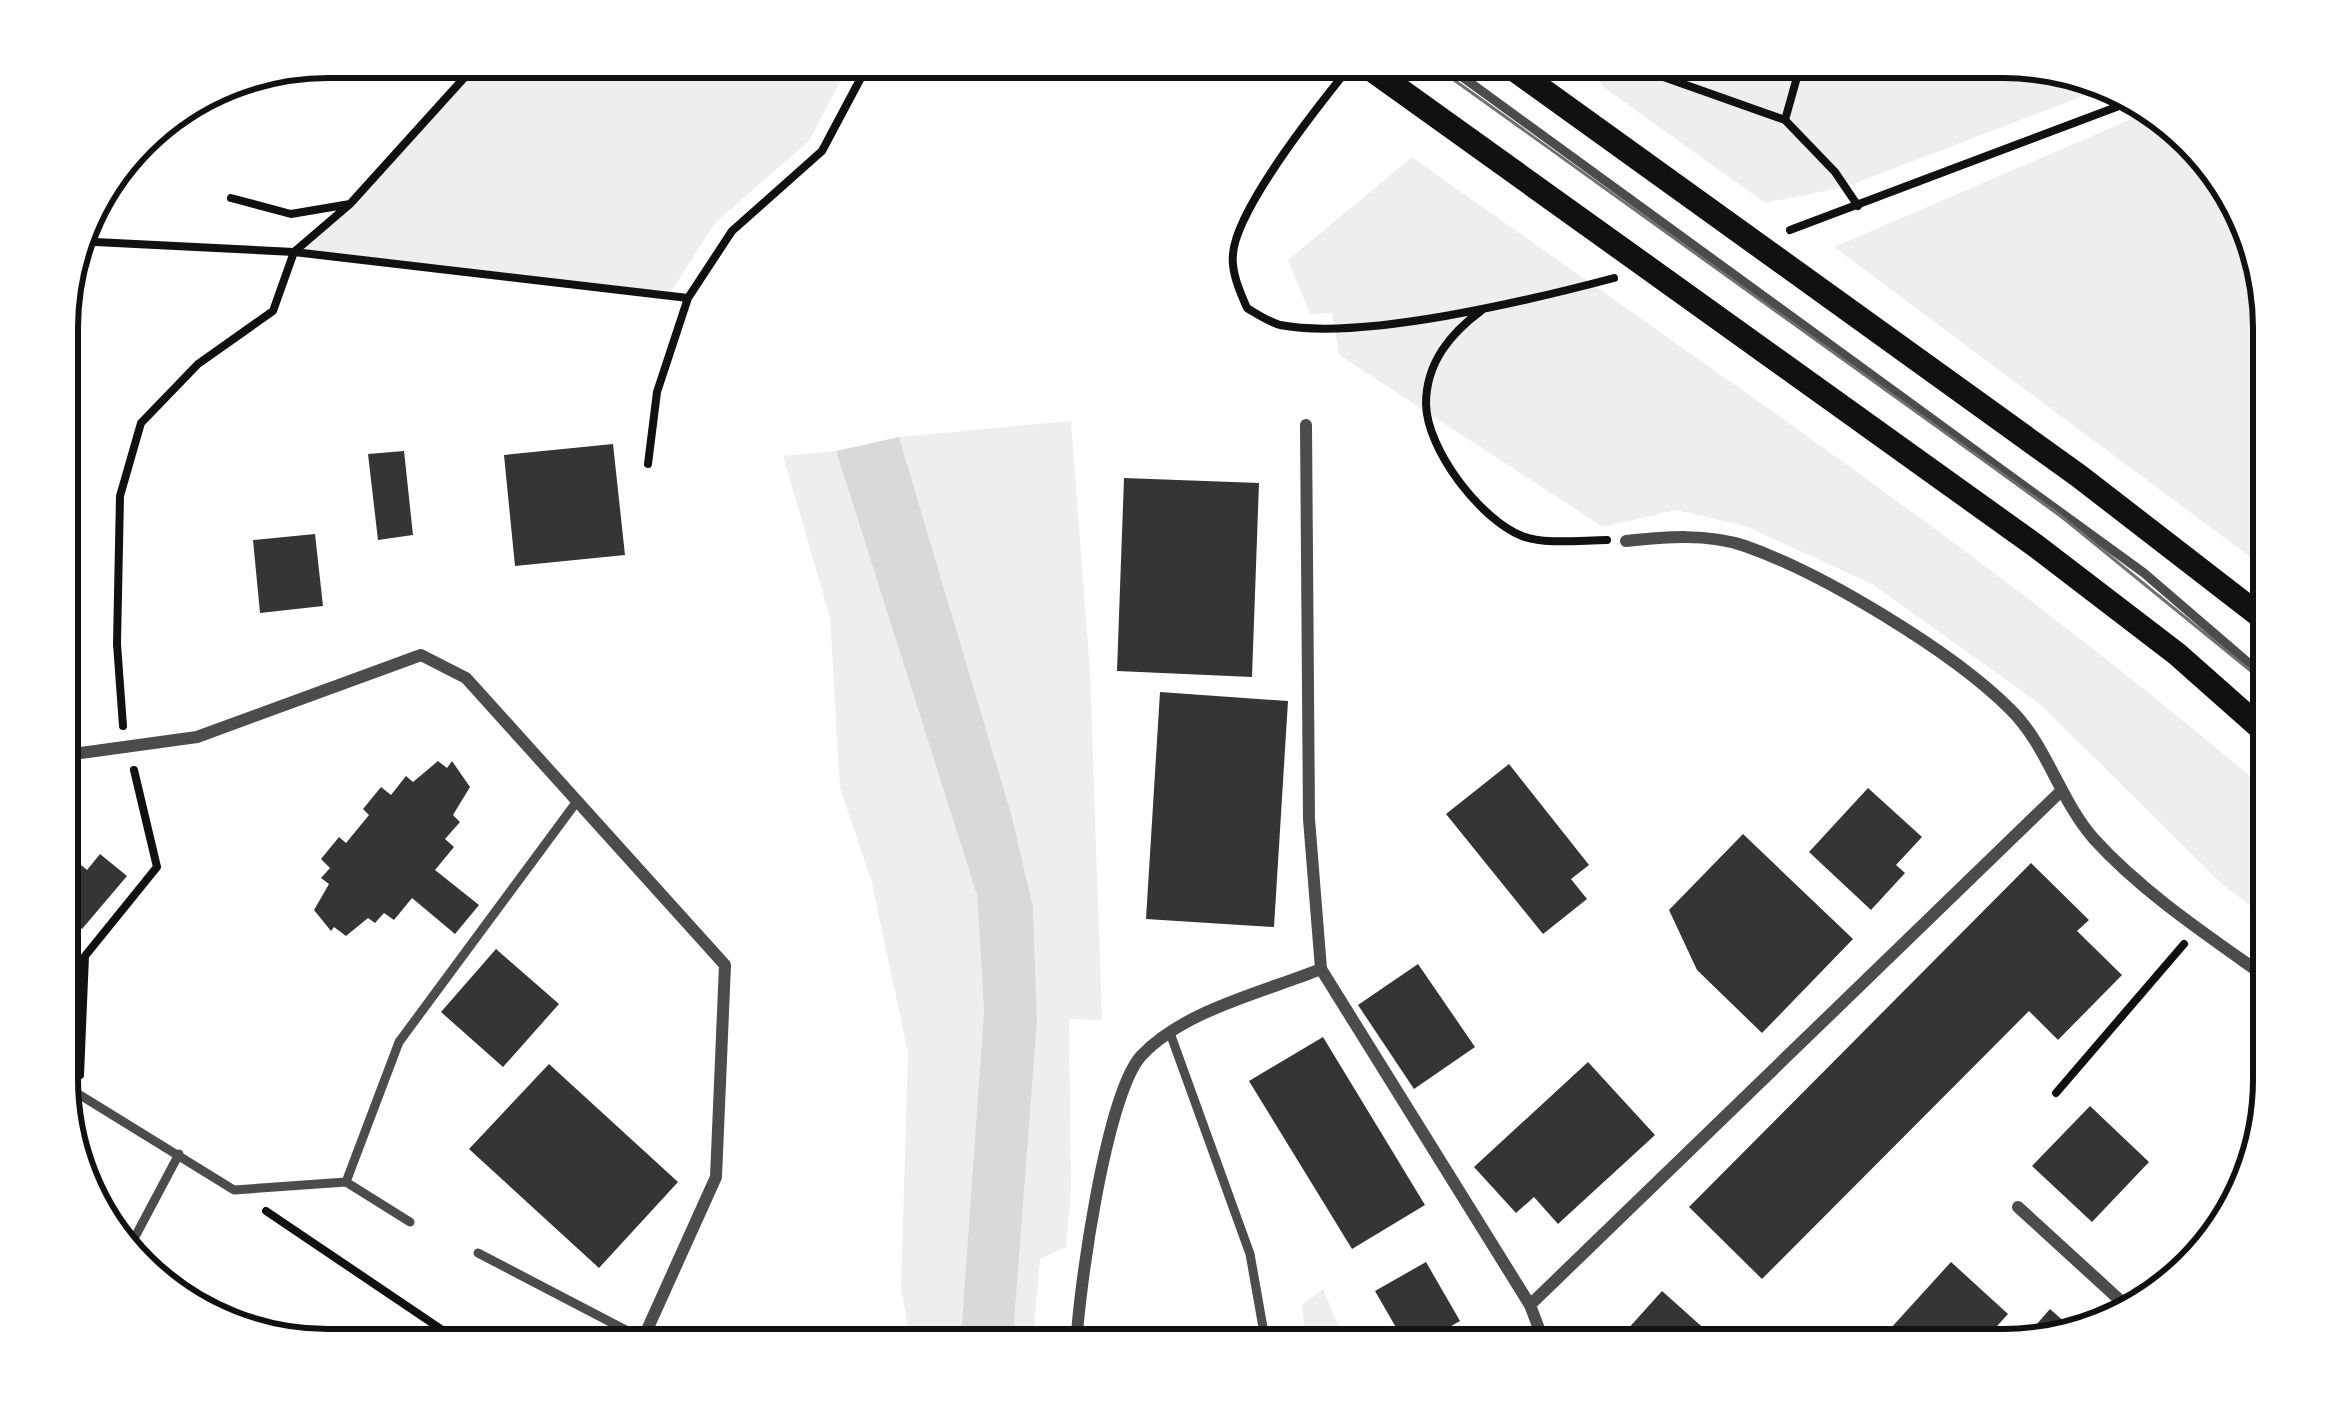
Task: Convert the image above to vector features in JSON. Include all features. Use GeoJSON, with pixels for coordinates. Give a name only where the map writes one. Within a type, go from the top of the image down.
{"type":"FeatureCollection","features":[{"type":"Feature","properties":{"kind":"main road"},"geometry":{"type":"LineString","coordinates":[[1384,78],[2036,546],[2177,654],[2252,720]]}},
{"type":"Feature","properties":{"kind":"main road"},"geometry":{"type":"LineString","coordinates":[[1525,78],[2079,476],[2252,610]]}},
{"type":"Feature","properties":{"kind":"street"},"geometry":{"type":"LineString","coordinates":[[1306,425],[1309,819],[1322,969],[1530,1305],[1539,1328]]}},
{"type":"Feature","properties":{"kind":"street"},"geometry":{"type":"LineString","coordinates":[[1626,541],[1682,536],[1742,545],[1826,582],[2009,707],[2034,736],[2059,793],[2096,841],[2198,929],[2252,967]]}},
{"type":"Feature","properties":{"kind":"street"},"geometry":{"type":"LineString","coordinates":[[78,754],[197,737],[421,655],[466,678],[725,965],[716,1177],[647,1329]]}},
{"type":"Feature","properties":{"kind":"street"},"geometry":{"type":"LineString","coordinates":[[1530,1305],[2059,793]]}},
{"type":"Feature","properties":{"kind":"street"},"geometry":{"type":"LineString","coordinates":[[1079,1329],[1096,1207],[1121,1099],[1138,1059],[1170,1033],[1322,969]]}},
{"type":"Feature","properties":{"kind":"street"},"geometry":{"type":"LineString","coordinates":[[2018,1207],[2119,1300]]}},
{"type":"Feature","properties":{"kind":"lane"},"geometry":{"type":"LineString","coordinates":[[1464,78],[2144,573],[2252,666]]}},
{"type":"Feature","properties":{"kind":"lane"},"geometry":{"type":"LineString","coordinates":[[346,1182],[399,1042],[575,804]]}},
{"type":"Feature","properties":{"kind":"lane"},"geometry":{"type":"LineString","coordinates":[[1170,1033],[1250,1255],[1263,1328]]}},
{"type":"Feature","properties":{"kind":"lane"},"geometry":{"type":"LineString","coordinates":[[80,1095],[234,1190],[346,1182],[410,1222]]}},
{"type":"Feature","properties":{"kind":"lane"},"geometry":{"type":"LineString","coordinates":[[135,1237],[179,1154]]}},
{"type":"Feature","properties":{"kind":"lane"},"geometry":{"type":"LineString","coordinates":[[478,1253],[613,1329]]}},
{"type":"Feature","properties":{"kind":"path"},"geometry":{"type":"LineString","coordinates":[[80,1095],[85,956],[157,867],[119,712],[116,577],[120,496],[141,423],[198,364],[273,311],[295,251],[350,204],[464,78]]}},
{"type":"Feature","properties":{"kind":"path"},"geometry":{"type":"LineString","coordinates":[[648,464],[657,392],[688,298],[731,232],[822,151],[861,78]]}},
{"type":"Feature","properties":{"kind":"path"},"geometry":{"type":"LineString","coordinates":[[1342,78],[1269,178],[1239,232],[1232,255],[1247,308],[1276,324],[1334,328],[1484,308],[1562,292]]}},
{"type":"Feature","properties":{"kind":"path"},"geometry":{"type":"LineString","coordinates":[[1665,78],[1785,121],[1835,172],[1858,206]]}},
{"type":"Feature","properties":{"kind":"path"},"geometry":{"type":"LineString","coordinates":[[1785,121],[1797,78]]}},
{"type":"Feature","properties":{"kind":"path"},"geometry":{"type":"LineString","coordinates":[[1806,225],[2118,107]]}},
{"type":"Feature","properties":{"kind":"path"},"geometry":{"type":"LineString","coordinates":[[231,198],[290,214],[350,204]]}},
{"type":"Feature","properties":{"kind":"path"},"geometry":{"type":"LineString","coordinates":[[93,242],[295,251],[688,298]]}},
{"type":"Feature","properties":{"kind":"path"},"geometry":{"type":"LineString","coordinates":[[1484,308],[1450,334],[1430,384],[1426,406],[1448,464],[1483,514],[1526,538],[1626,541]]}},
{"type":"Feature","properties":{"kind":"path"},"geometry":{"type":"LineString","coordinates":[[2056,1093],[2198,929]]}},
{"type":"Feature","properties":{"kind":"path"},"geometry":{"type":"LineString","coordinates":[[234,1190],[441,1329]]}},
{"type":"Feature","properties":{"kind":"shaded area"},"geometry":{"type":"Polygon","coordinates":[[[464,78],[842,78],[809,141],[715,223],[669,295],[294,252],[350,204],[464,78]]]}},
{"type":"Feature","properties":{"kind":"shaded area"},"geometry":{"type":"Polygon","coordinates":[[[1597,78],[2003,78],[2035,80],[2089,94],[1845,187],[1765,203],[1597,78]]]}},
{"type":"Feature","properties":{"kind":"shaded area"},"geometry":{"type":"Polygon","coordinates":[[[2137,117],[2142,120],[2191,163],[2211,189],[2240,248],[2248,279],[2252,558],[1834,247],[2137,117]]]}},
{"type":"Feature","properties":{"kind":"shaded area"},"geometry":{"type":"Polygon","coordinates":[[[1412,157],[1958,546],[2252,778],[2252,907],[2224,886],[2040,704],[1872,584],[1745,526],[1676,510],[1603,527],[1339,355],[1332,313],[1310,314],[1288,260],[1412,157]]]}},
{"type":"Feature","properties":{"kind":"shaded area"},"geometry":{"type":"Polygon","coordinates":[[[1071,421],[1090,672],[1102,1020],[1069,1019],[1071,1190],[1066,1247],[1040,1259],[1034,1329],[1014,1329],[1037,1021],[1033,907],[1012,817],[899,437],[1071,421]]]}},
{"type":"Feature","properties":{"kind":"shaded area"},"geometry":{"type":"Polygon","coordinates":[[[899,437],[1012,817],[1033,907],[1037,1021],[1014,1329],[962,1329],[984,1010],[977,895],[836,451],[899,437]]]}},
{"type":"Feature","properties":{"kind":"shaded area"},"geometry":{"type":"Polygon","coordinates":[[[836,451],[977,895],[984,1009],[962,1329],[908,1329],[901,1288],[908,1053],[872,883],[840,788],[830,617],[783,456],[836,451]]]}},
{"type":"Feature","properties":{"kind":"shaded area"},"geometry":{"type":"Polygon","coordinates":[[[1323,1289],[1340,1328],[1305,1328],[1302,1305],[1323,1289]]]}},
{"type":"Feature","properties":{"kind":"building"},"geometry":{"type":"Polygon","coordinates":[[[613,444],[625,555],[515,566],[504,455],[613,444]]]}},
{"type":"Feature","properties":{"kind":"building"},"geometry":{"type":"Polygon","coordinates":[[[404,451],[413,535],[378,540],[368,454],[404,451]]]}},
{"type":"Feature","properties":{"kind":"building"},"geometry":{"type":"Polygon","coordinates":[[[1124,478],[1259,483],[1252,677],[1117,671],[1124,478]]]}},
{"type":"Feature","properties":{"kind":"building"},"geometry":{"type":"Polygon","coordinates":[[[315,534],[323,606],[260,613],[253,540],[315,534]]]}},
{"type":"Feature","properties":{"kind":"building"},"geometry":{"type":"Polygon","coordinates":[[[1160,692],[1288,701],[1274,927],[1146,919],[1160,692]]]}},
{"type":"Feature","properties":{"kind":"building"},"geometry":{"type":"Polygon","coordinates":[[[438,761],[447,768],[452,761],[470,787],[453,815],[460,822],[445,839],[454,847],[435,870],[479,905],[455,934],[412,898],[394,920],[384,913],[375,923],[368,918],[346,936],[334,927],[331,931],[314,910],[329,884],[321,878],[330,868],[321,859],[339,837],[346,843],[369,815],[363,809],[381,787],[391,795],[406,776],[413,782],[438,761]]]}},
{"type":"Feature","properties":{"kind":"building"},"geometry":{"type":"Polygon","coordinates":[[[1509,764],[1589,865],[1571,879],[1587,899],[1543,934],[1446,814],[1509,764]]]}},
{"type":"Feature","properties":{"kind":"building"},"geometry":{"type":"Polygon","coordinates":[[[1868,788],[1922,837],[1896,865],[1905,873],[1871,910],[1809,852],[1868,788]]]}},
{"type":"Feature","properties":{"kind":"building"},"geometry":{"type":"Polygon","coordinates":[[[1743,834],[1853,939],[1762,1033],[1697,970],[1669,910],[1743,834]]]}},
{"type":"Feature","properties":{"kind":"building"},"geometry":{"type":"Polygon","coordinates":[[[100,854],[127,876],[82,929],[78,926],[78,863],[87,870],[100,854]]]}},
{"type":"Feature","properties":{"kind":"building"},"geometry":{"type":"Polygon","coordinates":[[[2031,863],[2089,920],[2077,931],[2122,975],[2058,1040],[2029,1011],[1762,1279],[1689,1207],[2031,863]]]}},
{"type":"Feature","properties":{"kind":"building"},"geometry":{"type":"Polygon","coordinates":[[[496,949],[559,1004],[503,1067],[441,1012],[496,949]]]}},
{"type":"Feature","properties":{"kind":"building"},"geometry":{"type":"Polygon","coordinates":[[[1418,964],[1475,1047],[1414,1089],[1358,1005],[1418,964]]]}},
{"type":"Feature","properties":{"kind":"building"},"geometry":{"type":"Polygon","coordinates":[[[1323,1037],[1425,1205],[1352,1249],[1249,1081],[1323,1037]]]}},
{"type":"Feature","properties":{"kind":"building"},"geometry":{"type":"Polygon","coordinates":[[[1588,1062],[1655,1135],[1558,1224],[1534,1197],[1516,1213],[1474,1167],[1588,1062]]]}},
{"type":"Feature","properties":{"kind":"building"},"geometry":{"type":"Polygon","coordinates":[[[549,1064],[678,1182],[599,1268],[469,1149],[549,1064]]]}},
{"type":"Feature","properties":{"kind":"building"},"geometry":{"type":"Polygon","coordinates":[[[2090,1106],[2149,1162],[2092,1222],[2032,1166],[2090,1106]]]}},
{"type":"Feature","properties":{"kind":"building"},"geometry":{"type":"Polygon","coordinates":[[[1426,1262],[1460,1321],[1447,1328],[1397,1328],[1375,1291],[1426,1262]]]}},
{"type":"Feature","properties":{"kind":"building"},"geometry":{"type":"Polygon","coordinates":[[[1951,1262],[2008,1314],[1995,1328],[1891,1328],[1951,1262]]]}},
{"type":"Feature","properties":{"kind":"building"},"geometry":{"type":"Polygon","coordinates":[[[1662,1291],[1704,1328],[1629,1328],[1662,1291]]]}},
{"type":"Feature","properties":{"kind":"building"},"geometry":{"type":"Polygon","coordinates":[[[2050,1309],[2064,1321],[2052,1324],[2035,1326],[2050,1309]]]}},
{"type":"Feature","properties":{"kind":"tram line"},"geometry":{"type":"LineString","coordinates":[[1451,78],[2057,513],[2252,672]]}}]}
